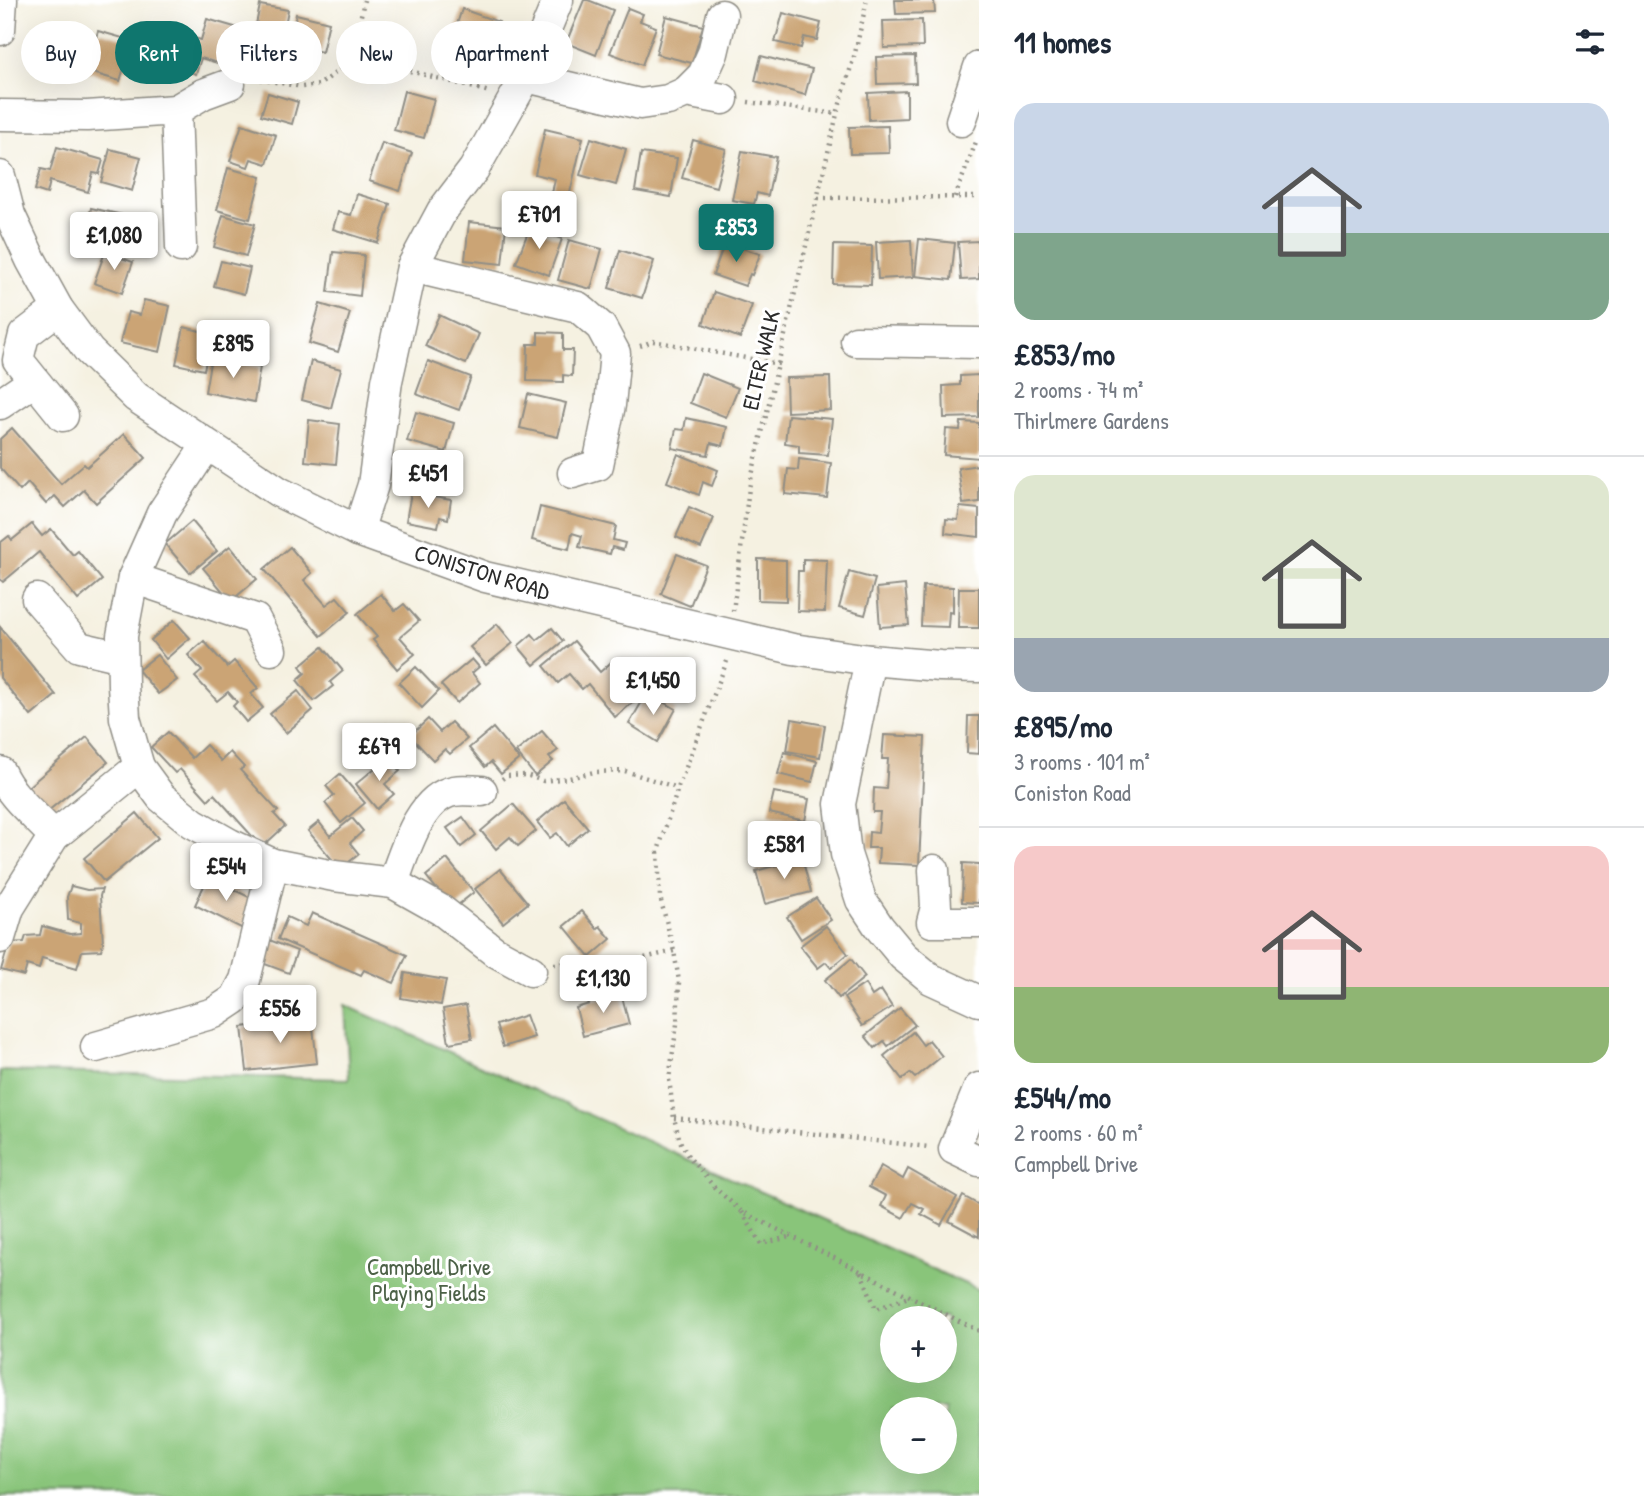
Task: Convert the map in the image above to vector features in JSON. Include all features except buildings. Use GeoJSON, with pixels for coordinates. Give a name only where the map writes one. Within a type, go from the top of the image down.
{"type":"FeatureCollection","features":[{"type":"Feature","properties":{"kind":"street"},"geometry":{"type":"LineString","coordinates":[[0,30],[2,0]]}},
{"type":"Feature","properties":{"kind":"street"},"geometry":{"type":"LineString","coordinates":[[358,531],[373,485],[387,381],[412,267],[442,211],[474,169],[520,88],[558,0]]}},
{"type":"Feature","properties":{"kind":"street"},"geometry":{"type":"LineString","coordinates":[[520,88],[640,104],[668,100],[686,92],[703,75],[713,53],[722,15]]}},
{"type":"Feature","properties":{"kind":"street"},"geometry":{"type":"LineString","coordinates":[[961,121],[979,66]]}},
{"type":"Feature","properties":{"kind":"street"},"geometry":{"type":"LineString","coordinates":[[0,115],[87,116],[176,110],[227,84]]}},
{"type":"Feature","properties":{"kind":"street"},"geometry":{"type":"LineString","coordinates":[[686,92],[723,99]]}},
{"type":"Feature","properties":{"kind":"street"},"geometry":{"type":"LineString","coordinates":[[176,110],[181,247]]}},
{"type":"Feature","properties":{"kind":"street","name":"CONISTON ROAD"},"geometry":{"type":"LineString","coordinates":[[0,176],[10,215],[31,260],[58,309],[89,351],[136,397],[279,492],[358,531],[485,577],[793,649],[870,660],[979,667]]}},
{"type":"Feature","properties":{"kind":"street"},"geometry":{"type":"LineString","coordinates":[[412,267],[578,307],[601,327],[615,353],[610,405],[598,465],[573,473]]}},
{"type":"Feature","properties":{"kind":"street"},"geometry":{"type":"LineString","coordinates":[[58,309],[24,335],[18,360],[63,416]]}},
{"type":"Feature","properties":{"kind":"street"},"geometry":{"type":"LineString","coordinates":[[856,341],[979,343]]}},
{"type":"Feature","properties":{"kind":"street"},"geometry":{"type":"LineString","coordinates":[[0,404],[34,381]]}},
{"type":"Feature","properties":{"kind":"street"},"geometry":{"type":"LineString","coordinates":[[206,445],[162,513],[133,578],[122,636],[122,657],[125,718],[139,767],[162,797],[193,823],[230,844],[273,864],[334,876],[393,883],[440,910],[495,951],[531,971]]}},
{"type":"Feature","properties":{"kind":"street"},"geometry":{"type":"LineString","coordinates":[[133,578],[256,619],[271,650]]}},
{"type":"Feature","properties":{"kind":"street"},"geometry":{"type":"LineString","coordinates":[[37,599],[79,647],[122,657]]}},
{"type":"Feature","properties":{"kind":"street"},"geometry":{"type":"LineString","coordinates":[[870,660],[840,804],[846,854],[861,900],[903,956],[931,979],[979,1001]]}},
{"type":"Feature","properties":{"kind":"street"},"geometry":{"type":"LineString","coordinates":[[0,938],[9,908],[54,836],[139,767]]}},
{"type":"Feature","properties":{"kind":"street"},"geometry":{"type":"LineString","coordinates":[[0,772],[13,793],[54,836]]}},
{"type":"Feature","properties":{"kind":"street"},"geometry":{"type":"LineString","coordinates":[[393,883],[422,814],[440,797],[453,791],[482,791]]}},
{"type":"Feature","properties":{"kind":"street"},"geometry":{"type":"LineString","coordinates":[[96,1047],[214,1013],[235,999],[245,980],[273,864]]}},
{"type":"Feature","properties":{"kind":"street"},"geometry":{"type":"LineString","coordinates":[[903,956],[932,922],[936,906],[934,870]]}},
{"type":"Feature","properties":{"kind":"street"},"geometry":{"type":"LineString","coordinates":[[932,922],[979,922]]}},
{"type":"Feature","properties":{"kind":"street"},"geometry":{"type":"LineString","coordinates":[[967,1155],[979,1088]]}},
{"type":"Feature","properties":{"kind":"path"},"geometry":{"type":"LineString","coordinates":[[360,21],[365,0]]}},
{"type":"Feature","properties":{"kind":"path","name":"ELTER WALK"},"geometry":{"type":"LineString","coordinates":[[734,608],[749,488],[837,114],[867,0]]}},
{"type":"Feature","properties":{"kind":"path"},"geometry":{"type":"LineString","coordinates":[[417,68],[520,88]]}},
{"type":"Feature","properties":{"kind":"path"},"geometry":{"type":"LineString","coordinates":[[287,84],[302,87],[320,84]]}},
{"type":"Feature","properties":{"kind":"path"},"geometry":{"type":"LineString","coordinates":[[723,99],[837,114]]}},
{"type":"Feature","properties":{"kind":"path"},"geometry":{"type":"LineString","coordinates":[[955,197],[978,139],[961,121]]}},
{"type":"Feature","properties":{"kind":"path"},"geometry":{"type":"LineString","coordinates":[[818,198],[979,197]]}},
{"type":"Feature","properties":{"kind":"path"},"geometry":{"type":"LineString","coordinates":[[615,353],[653,341],[779,364]]}},
{"type":"Feature","properties":{"kind":"path"},"geometry":{"type":"LineString","coordinates":[[729,655],[678,788],[658,851],[660,897],[679,981],[677,1024],[669,1079],[680,1141],[688,1156],[715,1188],[741,1211],[979,1331]]}},
{"type":"Feature","properties":{"kind":"path"},"geometry":{"type":"LineString","coordinates":[[482,791],[506,776],[526,775],[543,780],[594,772],[625,771],[678,788]]}},
{"type":"Feature","properties":{"kind":"path"},"geometry":{"type":"LineString","coordinates":[[531,971],[538,964],[631,961],[674,951]]}},
{"type":"Feature","properties":{"kind":"path"},"geometry":{"type":"LineString","coordinates":[[674,1118],[967,1155]]}},
{"type":"Feature","properties":{"kind":"path"},"geometry":{"type":"LineString","coordinates":[[741,1211],[761,1244],[793,1236]]}},
{"type":"Feature","properties":{"kind":"path"},"geometry":{"type":"LineString","coordinates":[[861,1271],[876,1309],[911,1296]]}},
{"type":"Feature","properties":{"kind":"green space","name":"Campbell Drive Playing Fields"},"geometry":{"type":"Polygon","coordinates":[[[345,1005],[979,1290],[979,1496],[0,1496],[0,1071],[349,1079],[345,1005]]]}}]}
